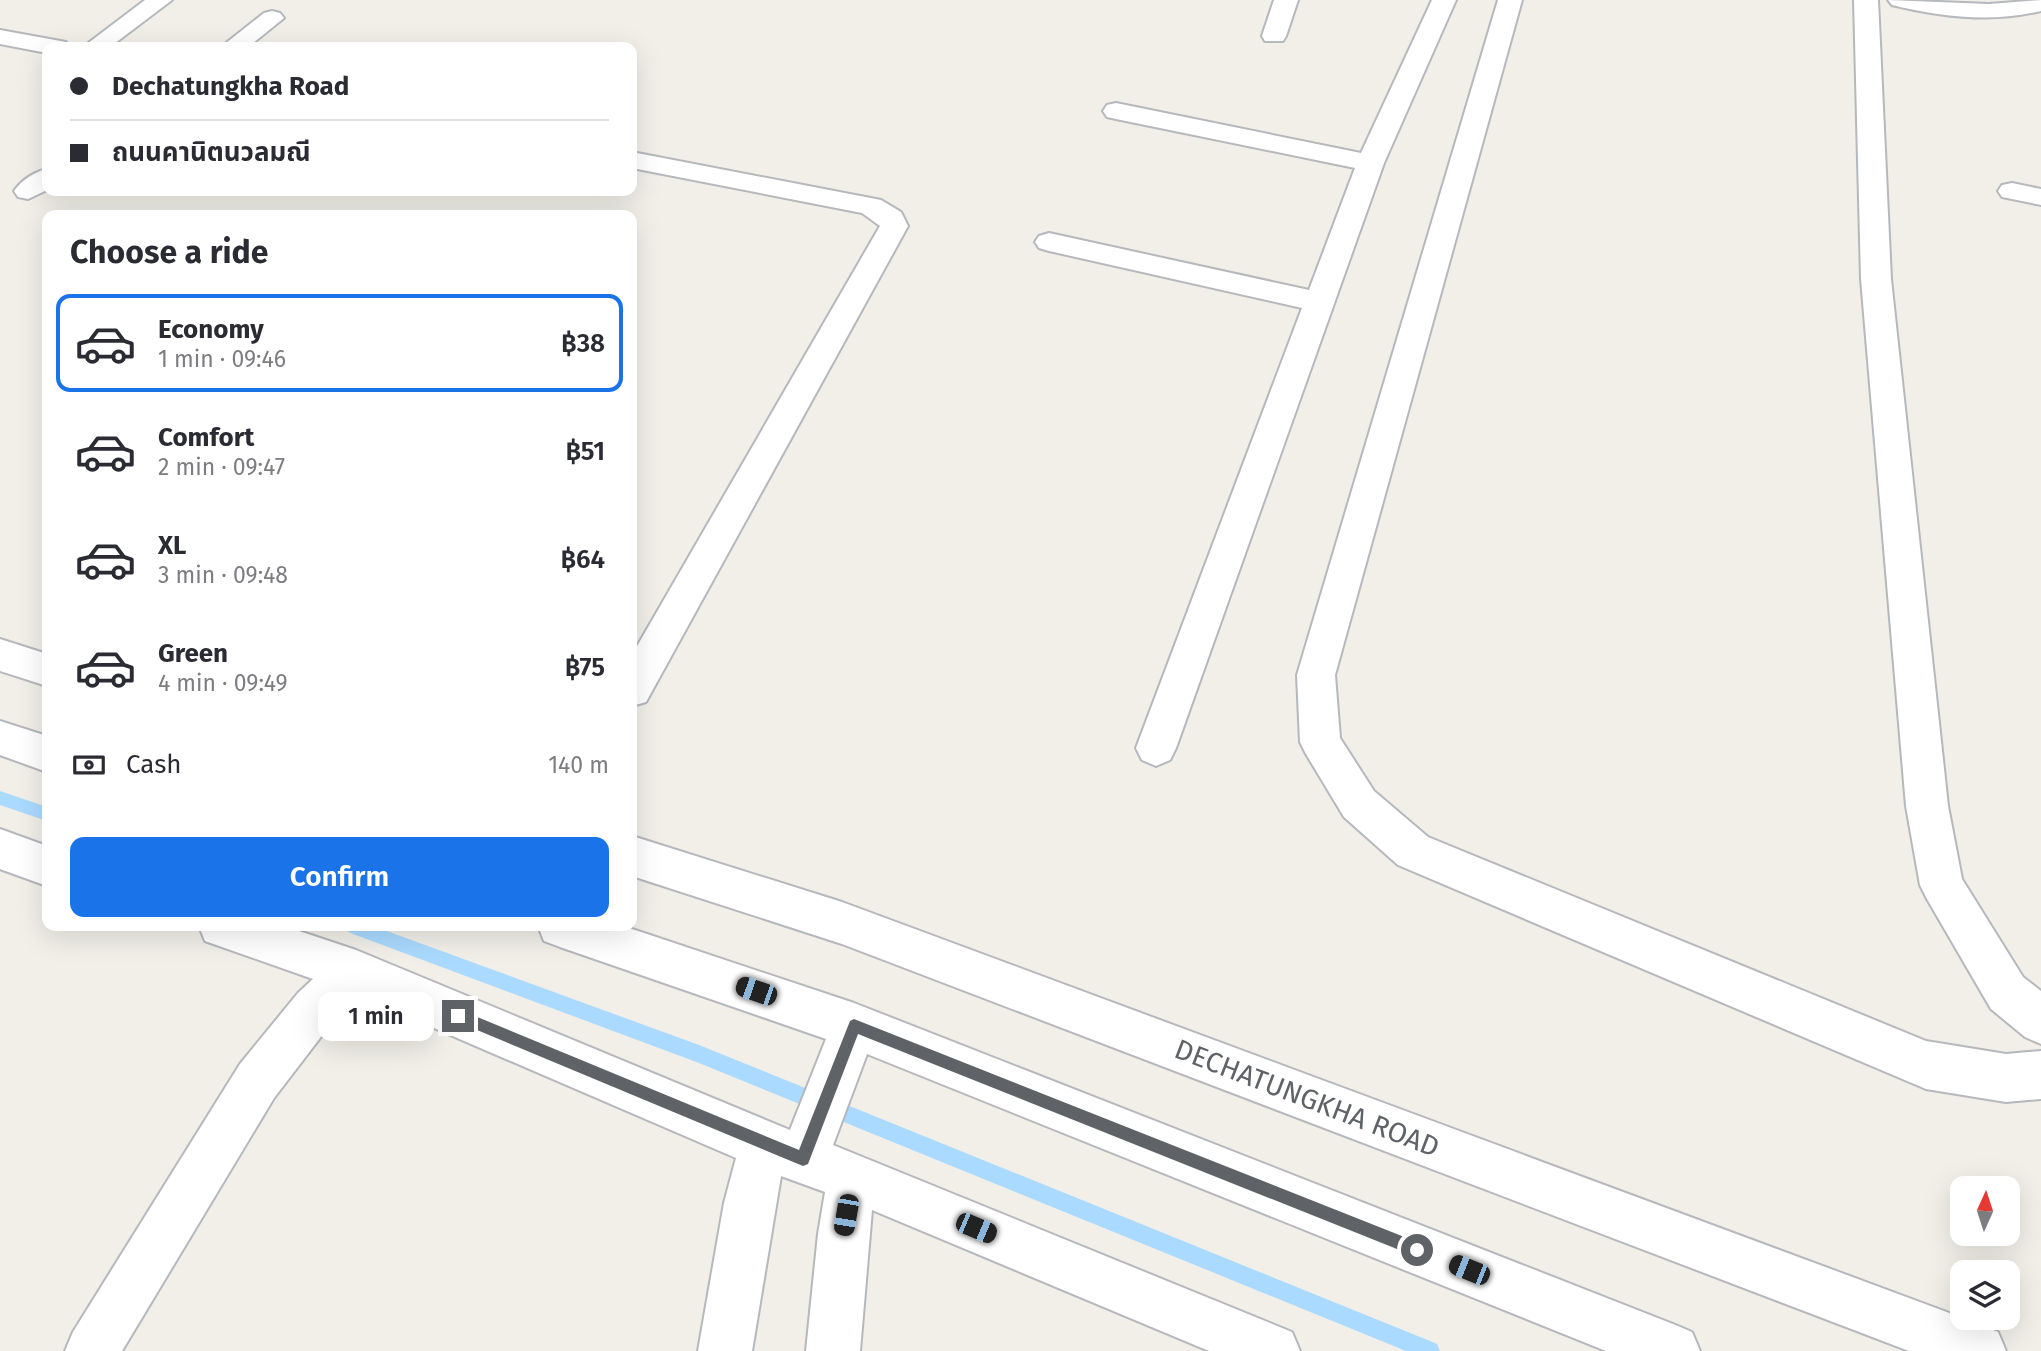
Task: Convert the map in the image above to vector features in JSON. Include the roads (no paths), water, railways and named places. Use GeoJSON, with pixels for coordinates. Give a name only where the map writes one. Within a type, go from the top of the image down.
{"type":"FeatureCollection","features":[{"type":"Feature","properties":{"kind":"street"},"geometry":{"type":"LineString","coordinates":[[102,42],[160,0]]}},
{"type":"Feature","properties":{"kind":"street"},"geometry":{"type":"LineString","coordinates":[[1274,36],[1286,0]]}},
{"type":"Feature","properties":{"kind":"street"},"geometry":{"type":"LineString","coordinates":[[1156,748],[1370,163],[1444,0]]}},
{"type":"Feature","properties":{"kind":"street"},"geometry":{"type":"LineString","coordinates":[[1510,0],[1316,675],[1320,743],[1359,804],[1413,851],[1926,1065],[2006,1078],[2041,1074]]}},
{"type":"Feature","properties":{"kind":"street"},"geometry":{"type":"LineString","coordinates":[[1866,0],[1876,279],[1927,806],[1942,885],[2007,993],[2041,1021]]}},
{"type":"Feature","properties":{"kind":"street"},"geometry":{"type":"LineString","coordinates":[[1900,0],[1926,7],[1976,10],[2041,4]]}},
{"type":"Feature","properties":{"kind":"street"},"geometry":{"type":"LineString","coordinates":[[240,42],[272,18]]}},
{"type":"Feature","properties":{"kind":"street"},"geometry":{"type":"LineString","coordinates":[[0,37],[42,44]]}},
{"type":"Feature","properties":{"kind":"street"},"geometry":{"type":"LineString","coordinates":[[1116,111],[1370,163]]}},
{"type":"Feature","properties":{"kind":"street"},"geometry":{"type":"LineString","coordinates":[[637,161],[871,206],[891,218],[894,226],[637,682]]}},
{"type":"Feature","properties":{"kind":"street"},"geometry":{"type":"LineString","coordinates":[[2012,191],[2041,197]]}},
{"type":"Feature","properties":{"kind":"street"},"geometry":{"type":"LineString","coordinates":[[1049,242],[1320,302]]}},
{"type":"Feature","properties":{"kind":"street"},"geometry":{"type":"LineString","coordinates":[[0,655],[42,668]]}},
{"type":"Feature","properties":{"kind":"street"},"geometry":{"type":"LineString","coordinates":[[0,738],[42,752]]}},
{"type":"Feature","properties":{"kind":"street"},"geometry":{"type":"LineString","coordinates":[[0,849],[42,864]]}},
{"type":"Feature","properties":{"kind":"street","name":"DECHATUNGKHA ROAD"},"geometry":{"type":"LineString","coordinates":[[637,858],[842,923],[1979,1351]]}},
{"type":"Feature","properties":{"kind":"street"},"geometry":{"type":"LineString","coordinates":[[236,931],[356,972],[795,1142],[853,1177],[1273,1351]]}},
{"type":"Feature","properties":{"kind":"street"},"geometry":{"type":"LineString","coordinates":[[572,931],[848,1042],[1673,1351]]}},
{"type":"Feature","properties":{"kind":"street"},"geometry":{"type":"LineString","coordinates":[[92,1351],[257,1081],[314,1009],[356,972]]}},
{"type":"Feature","properties":{"kind":"street"},"geometry":{"type":"LineString","coordinates":[[725,1351],[749,1203],[795,1142],[848,1042]]}},
{"type":"Feature","properties":{"kind":"street"},"geometry":{"type":"LineString","coordinates":[[833,1351],[843,1234],[853,1177]]}},
{"type":"Feature","properties":{"kind":"waterway"},"geometry":{"type":"LineString","coordinates":[[0,798],[42,812]]}},
{"type":"Feature","properties":{"kind":"waterway"},"geometry":{"type":"LineString","coordinates":[[367,931],[699,1054],[1430,1351]]}}]}
